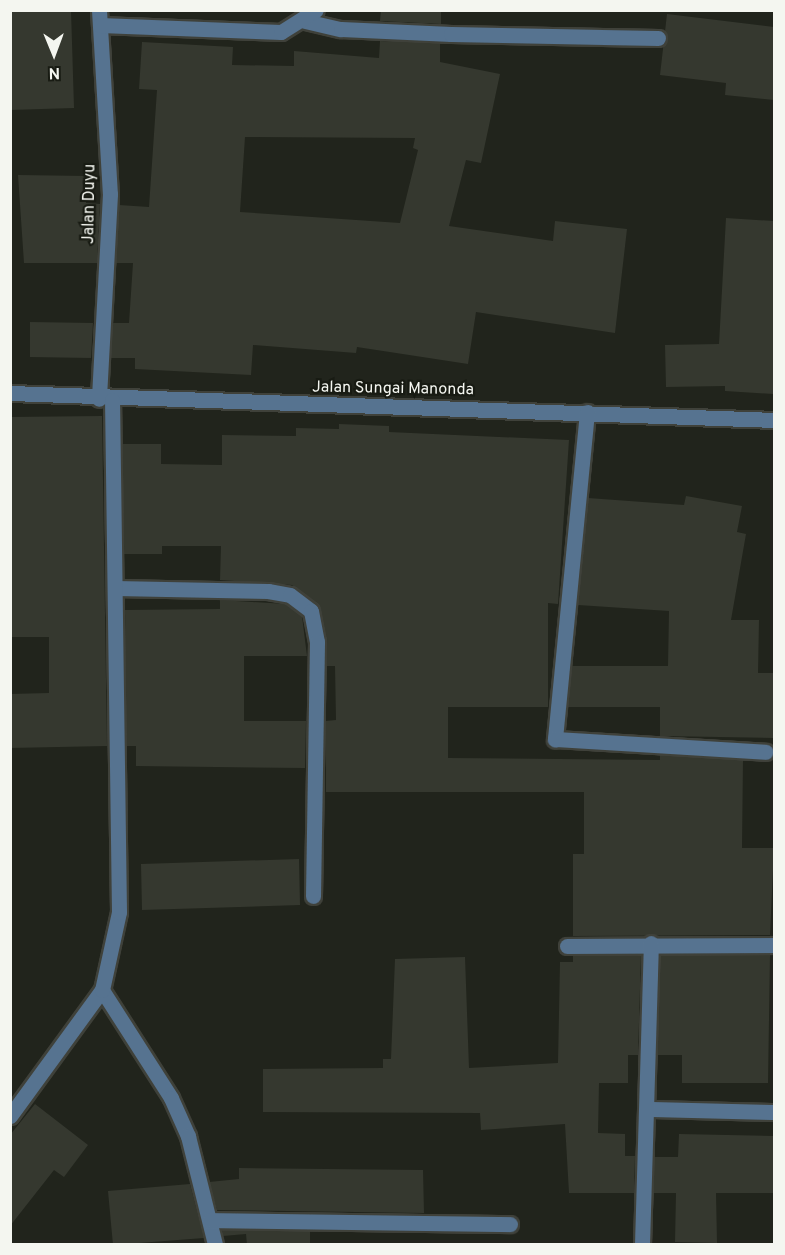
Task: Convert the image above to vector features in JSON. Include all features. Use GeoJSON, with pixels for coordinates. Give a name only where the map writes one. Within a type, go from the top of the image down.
{"type":"FeatureCollection","features":[{"type":"Feature","properties":{"kind":"street"},"geometry":{"type":"LineString","coordinates":[[99,18],[281,32],[311,16],[341,29],[451,34],[658,38]]}},
{"type":"Feature","properties":{"kind":"street","name":"Jalan Duyu"},"geometry":{"type":"LineString","coordinates":[[99,18],[110,194],[105,400],[114,588],[119,902],[102,990]]}},
{"type":"Feature","properties":{"kind":"street","name":"Jalan Sungai Manonda"},"geometry":{"type":"LineString","coordinates":[[10,393],[105,400],[587,412],[774,420]]}},
{"type":"Feature","properties":{"kind":"street"},"geometry":{"type":"LineString","coordinates":[[587,412],[555,739],[766,752]]}},
{"type":"Feature","properties":{"kind":"street"},"geometry":{"type":"LineString","coordinates":[[114,588],[267,591],[290,595],[311,611],[317,642],[313,896]]}},
{"type":"Feature","properties":{"kind":"street"},"geometry":{"type":"LineString","coordinates":[[567,946],[651,943],[774,945]]}},
{"type":"Feature","properties":{"kind":"street"},"geometry":{"type":"LineString","coordinates":[[642,1245],[649,1109],[651,943]]}},
{"type":"Feature","properties":{"kind":"street"},"geometry":{"type":"LineString","coordinates":[[10,1116],[102,990],[171,1098],[210,1220],[215,1245]]}},
{"type":"Feature","properties":{"kind":"street"},"geometry":{"type":"LineString","coordinates":[[649,1109],[774,1112]]}},
{"type":"Feature","properties":{"kind":"street"},"geometry":{"type":"LineString","coordinates":[[210,1220],[510,1224]]}},
{"type":"Feature","properties":{"kind":"building"},"geometry":{"type":"Polygon","coordinates":[[[10,10],[71,10],[74,108],[10,110],[10,10]]]}},
{"type":"Feature","properties":{"kind":"building"},"geometry":{"type":"Polygon","coordinates":[[[381,10],[441,10],[441,24],[380,21],[381,10]]]}},
{"type":"Feature","properties":{"kind":"building"},"geometry":{"type":"Polygon","coordinates":[[[667,14],[774,27],[774,100],[725,95],[726,83],[660,75],[667,14]]]}},
{"type":"Feature","properties":{"kind":"building"},"geometry":{"type":"Polygon","coordinates":[[[380,41],[440,43],[440,62],[500,74],[481,163],[466,160],[449,226],[553,241],[555,221],[627,229],[615,333],[476,312],[468,364],[357,347],[356,353],[253,345],[251,375],[135,369],[135,358],[111,358],[113,323],[129,323],[133,263],[116,263],[119,205],[149,207],[157,90],[139,89],[142,42],[233,47],[232,65],[294,66],[294,51],[379,58],[380,41]],[[245,137],[240,212],[400,223],[418,150],[413,148],[415,138],[245,137]]]}},
{"type":"Feature","properties":{"kind":"building"},"geometry":{"type":"Polygon","coordinates":[[[18,175],[87,176],[86,203],[100,204],[97,263],[24,263],[18,175]]]}},
{"type":"Feature","properties":{"kind":"building"},"geometry":{"type":"Polygon","coordinates":[[[726,218],[774,221],[773,394],[725,391],[725,386],[666,387],[665,345],[719,344],[726,218]]]}},
{"type":"Feature","properties":{"kind":"building"},"geometry":{"type":"Polygon","coordinates":[[[30,322],[93,323],[91,358],[30,357],[30,322]]]}},
{"type":"Feature","properties":{"kind":"building"},"geometry":{"type":"Polygon","coordinates":[[[102,416],[107,746],[10,748],[10,694],[49,693],[49,637],[10,637],[10,417],[102,416]]]}},
{"type":"Feature","properties":{"kind":"building"},"geometry":{"type":"Polygon","coordinates":[[[339,424],[389,426],[389,432],[569,440],[558,604],[548,603],[548,707],[448,707],[448,758],[660,760],[660,755],[743,760],[742,848],[774,848],[770,935],[573,936],[573,854],[584,854],[584,792],[326,792],[326,721],[336,720],[335,666],[326,666],[317,604],[292,585],[220,580],[221,546],[162,546],[162,554],[124,554],[122,444],[161,444],[161,464],[222,465],[222,435],[296,436],[296,428],[339,429],[339,424]]]}},
{"type":"Feature","properties":{"kind":"building"},"geometry":{"type":"Polygon","coordinates":[[[686,496],[742,506],[737,532],[746,534],[731,620],[759,620],[758,673],[774,673],[774,738],[660,736],[660,707],[568,707],[572,666],[668,666],[669,611],[578,605],[588,498],[684,505],[686,496]]]}},
{"type":"Feature","properties":{"kind":"building"},"geometry":{"type":"Polygon","coordinates":[[[220,600],[286,604],[302,616],[307,656],[244,656],[244,721],[306,721],[305,768],[136,766],[136,746],[126,746],[125,610],[220,609],[220,600]]]}},
{"type":"Feature","properties":{"kind":"building"},"geometry":{"type":"Polygon","coordinates":[[[299,859],[300,905],[142,910],[141,864],[299,859]]]}},
{"type":"Feature","properties":{"kind":"building"},"geometry":{"type":"Polygon","coordinates":[[[641,955],[638,1055],[628,1055],[628,1083],[599,1083],[598,1133],[625,1134],[625,1156],[635,1156],[634,1193],[569,1193],[565,1124],[481,1130],[480,1113],[263,1112],[263,1069],[383,1068],[383,1059],[391,1059],[395,959],[465,957],[469,1068],[558,1063],[560,962],[573,962],[573,956],[641,955]]]}},
{"type":"Feature","properties":{"kind":"building"},"geometry":{"type":"Polygon","coordinates":[[[660,955],[770,955],[768,1083],[682,1083],[682,1055],[657,1055],[660,955]]]}},
{"type":"Feature","properties":{"kind":"building"},"geometry":{"type":"Polygon","coordinates":[[[35,1104],[88,1145],[64,1177],[54,1170],[10,1226],[10,1135],[35,1104]]]}},
{"type":"Feature","properties":{"kind":"building"},"geometry":{"type":"Polygon","coordinates":[[[679,1134],[774,1136],[774,1193],[716,1193],[717,1243],[675,1242],[676,1193],[653,1193],[654,1157],[678,1157],[679,1134]]]}},
{"type":"Feature","properties":{"kind":"building"},"geometry":{"type":"Polygon","coordinates":[[[239,1168],[423,1170],[424,1213],[217,1210],[209,1182],[239,1179],[239,1168]]]}},
{"type":"Feature","properties":{"kind":"building"},"geometry":{"type":"Polygon","coordinates":[[[190,1184],[204,1238],[113,1245],[108,1191],[190,1184]]]}},
{"type":"Feature","properties":{"kind":"building"},"geometry":{"type":"Polygon","coordinates":[[[222,1230],[310,1231],[310,1245],[247,1245],[246,1234],[223,1236],[222,1230]]]}}]}
